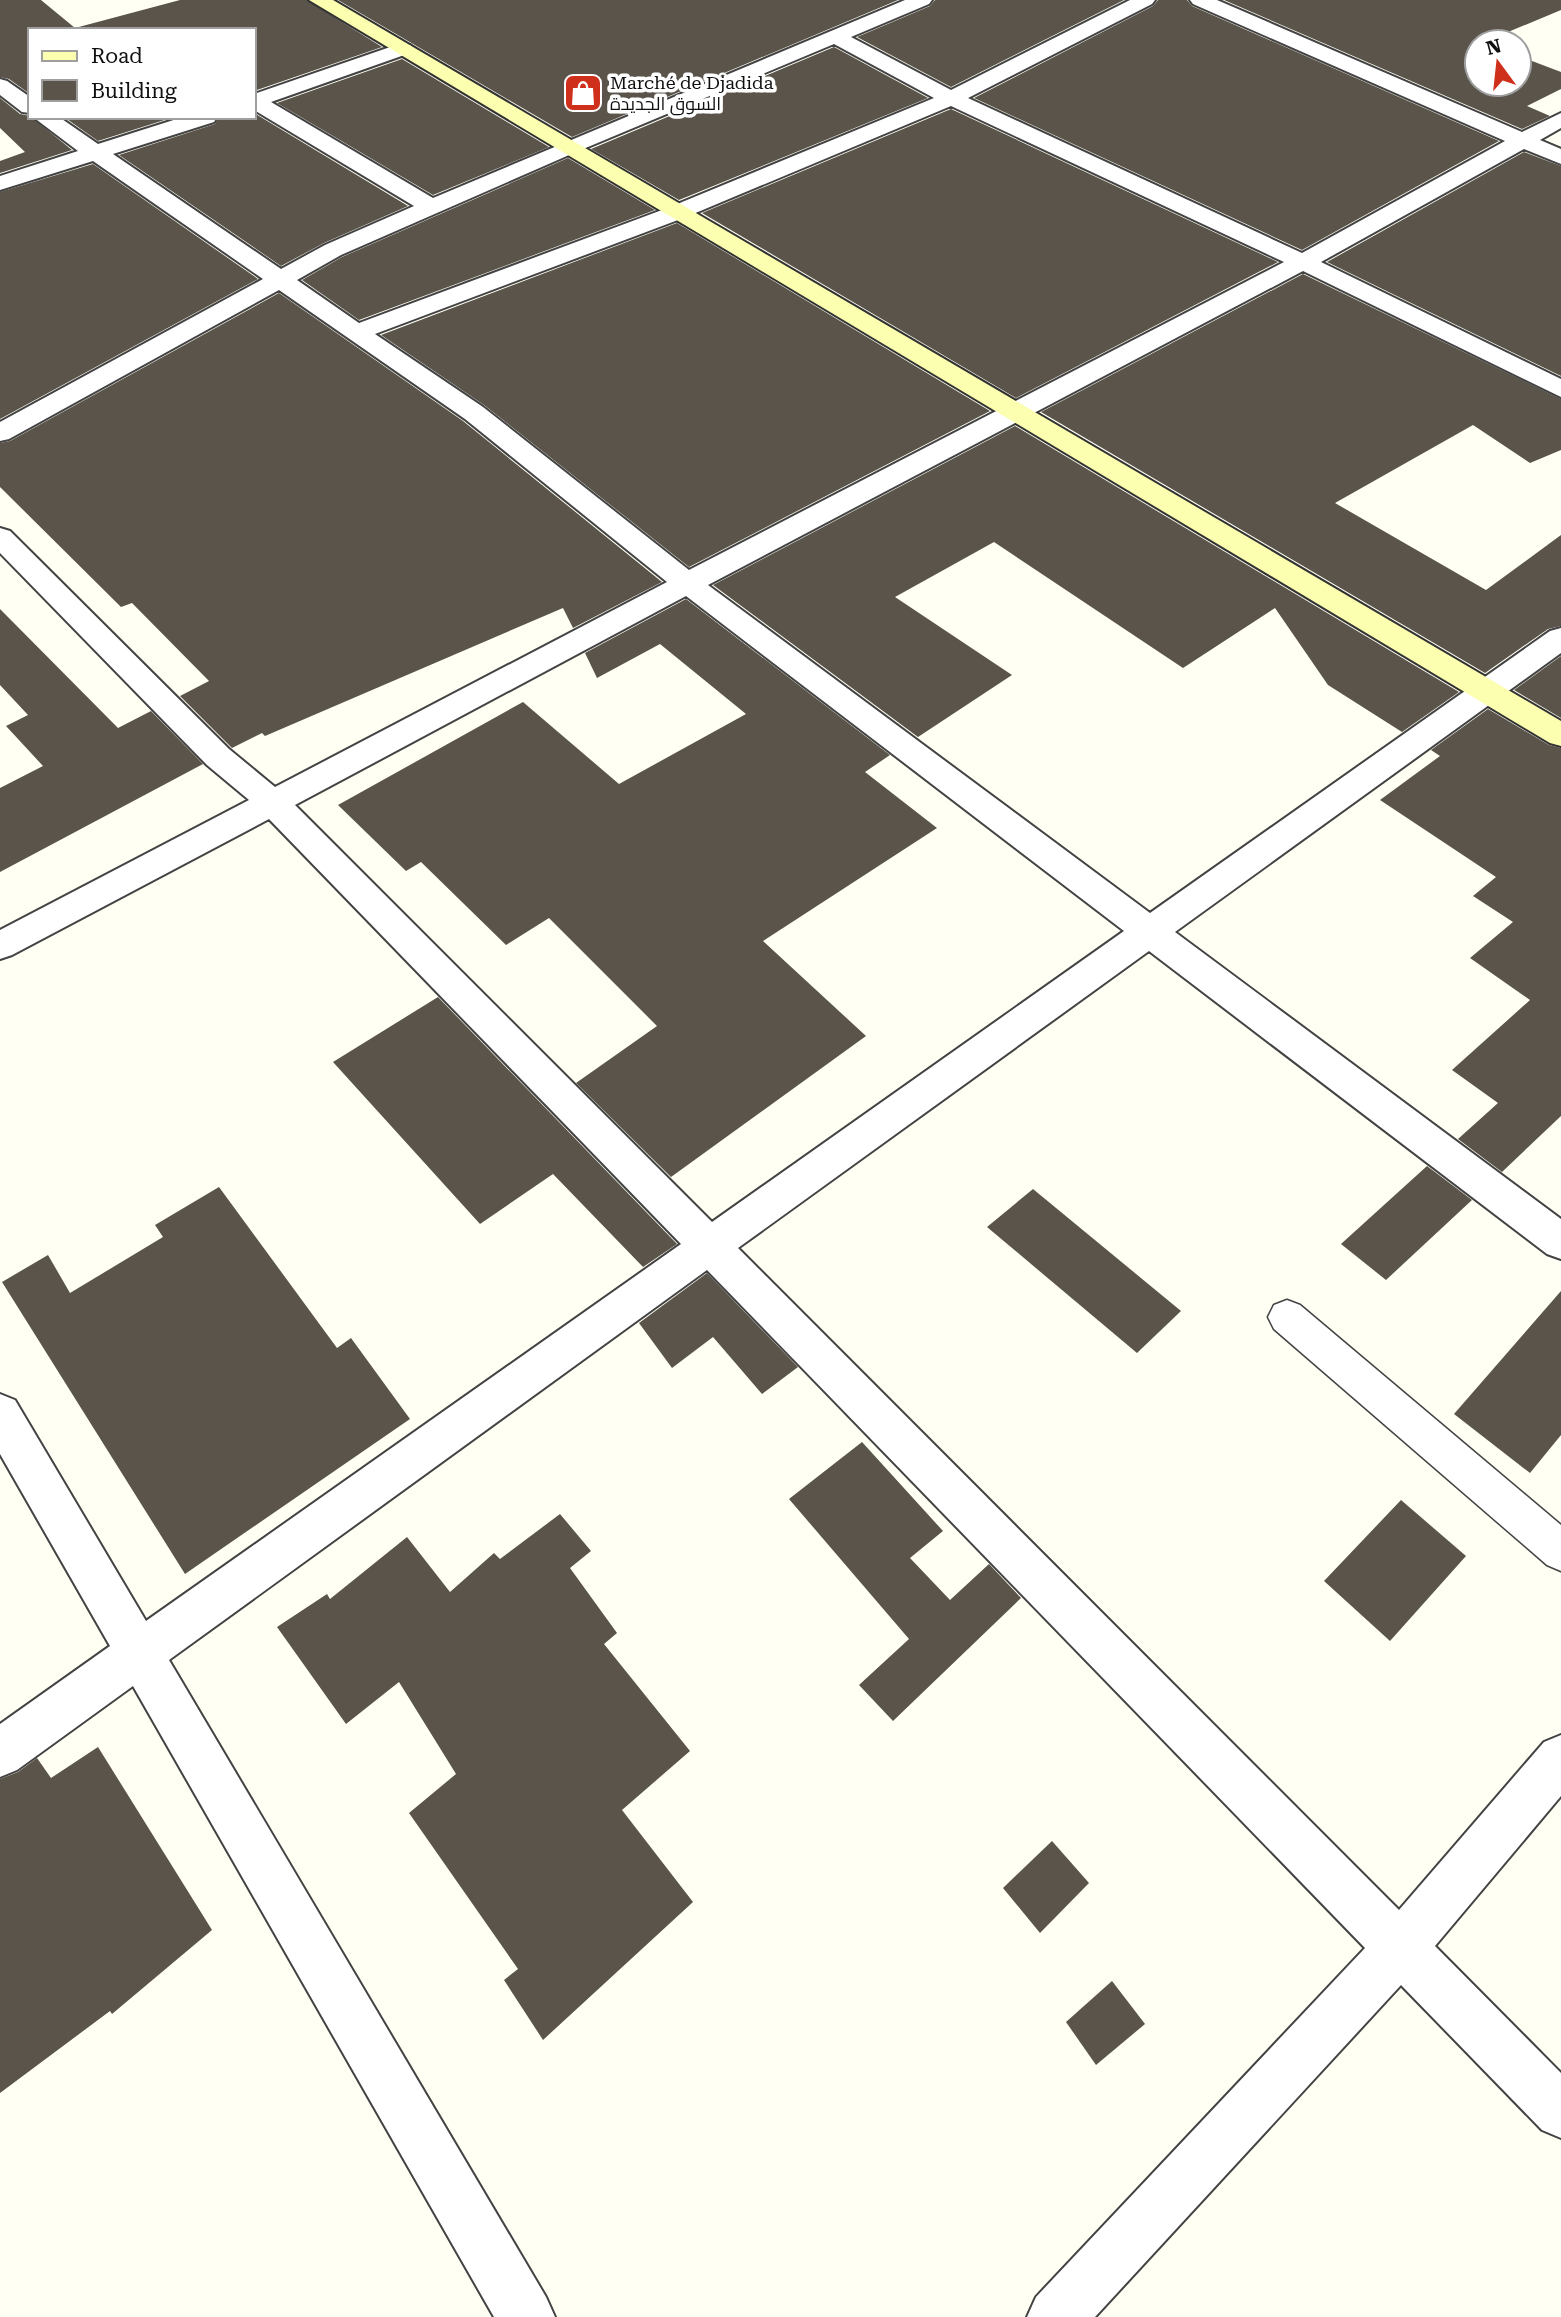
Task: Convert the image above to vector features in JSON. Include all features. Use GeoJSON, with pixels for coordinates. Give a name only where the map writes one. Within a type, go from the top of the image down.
{"type":"FeatureCollection","features":[{"type":"Feature","properties":{"kind":"main road"},"geometry":{"type":"LineString","coordinates":[[319,0],[1561,735]]}},
{"type":"Feature","properties":{"kind":"street"},"geometry":{"type":"LineString","coordinates":[[0,433],[333,250],[568,147],[922,0]]}},
{"type":"Feature","properties":{"kind":"street"},"geometry":{"type":"LineString","coordinates":[[357,331],[678,212],[951,99],[1145,0]]}},
{"type":"Feature","properties":{"kind":"street"},"geometry":{"type":"LineString","coordinates":[[1200,0],[1561,157]]}},
{"type":"Feature","properties":{"kind":"street"},"geometry":{"type":"LineString","coordinates":[[835,36],[951,99],[1303,262],[1561,389]]}},
{"type":"Feature","properties":{"kind":"street"},"geometry":{"type":"LineString","coordinates":[[256,100],[403,49]]}},
{"type":"Feature","properties":{"kind":"street"},"geometry":{"type":"LineString","coordinates":[[0,85],[28,106]]}},
{"type":"Feature","properties":{"kind":"street"},"geometry":{"type":"LineString","coordinates":[[256,102],[432,206]]}},
{"type":"Feature","properties":{"kind":"street"},"geometry":{"type":"LineString","coordinates":[[47,119],[474,413],[687,583],[1561,1242]]}},
{"type":"Feature","properties":{"kind":"street"},"geometry":{"type":"LineString","coordinates":[[0,183],[199,119]]}},
{"type":"Feature","properties":{"kind":"street"},"geometry":{"type":"LineString","coordinates":[[0,946],[1014,411],[1303,262],[1561,119]]}},
{"type":"Feature","properties":{"kind":"street"},"geometry":{"type":"LineString","coordinates":[[0,537],[218,757],[272,803],[1561,2111]]}},
{"type":"Feature","properties":{"kind":"street"},"geometry":{"type":"LineString","coordinates":[[0,1753],[1561,638]]}},
{"type":"Feature","properties":{"kind":"street"},"geometry":{"type":"LineString","coordinates":[[0,1414],[526,2317]]}},
{"type":"Feature","properties":{"kind":"street"},"geometry":{"type":"LineString","coordinates":[[1056,2317],[1400,1948],[1561,1759]]}},
{"type":"Feature","properties":{"kind":"lane"},"geometry":{"type":"LineString","coordinates":[[1287,1317],[1561,1551]]}},
{"type":"Feature","properties":{"kind":"building"},"geometry":{"type":"Polygon","coordinates":[[[0,0],[41,0],[75,28],[28,28],[28,93],[9,79],[0,77],[0,0]]]}},
{"type":"Feature","properties":{"kind":"building"},"geometry":{"type":"Polygon","coordinates":[[[180,0],[307,0],[382,47],[256,90],[256,28],[75,28],[180,0]]]}},
{"type":"Feature","properties":{"kind":"building","name":"Marché de Djadida السوق الجديدة"},"geometry":{"type":"Polygon","coordinates":[[[338,0],[898,0],[572,137],[338,0]]]}},
{"type":"Feature","properties":{"kind":"building"},"geometry":{"type":"Polygon","coordinates":[[[935,0],[1124,0],[951,87],[857,37],[930,6],[935,0]]]}},
{"type":"Feature","properties":{"kind":"building"},"geometry":{"type":"Polygon","coordinates":[[[1158,0],[1187,0],[1192,6],[1499,141],[1302,250],[974,98],[1153,6],[1158,0]]]}},
{"type":"Feature","properties":{"kind":"building"},"geometry":{"type":"Polygon","coordinates":[[[1224,0],[1561,0],[1561,10],[1518,28],[1463,28],[1463,98],[1533,98],[1533,61],[1561,72],[1561,89],[1527,106],[1550,116],[1522,129],[1224,0]]]}},
{"type":"Feature","properties":{"kind":"building"},"geometry":{"type":"Polygon","coordinates":[[[834,47],[928,98],[679,200],[591,149],[834,47]]]}},
{"type":"Feature","properties":{"kind":"building"},"geometry":{"type":"Polygon","coordinates":[[[402,59],[549,147],[433,195],[277,103],[402,59]]]}},
{"type":"Feature","properties":{"kind":"building"},"geometry":{"type":"Polygon","coordinates":[[[0,98],[20,114],[28,116],[28,119],[34,119],[72,150],[0,173],[0,161],[25,152],[0,128],[0,98]]]}},
{"type":"Feature","properties":{"kind":"building"},"geometry":{"type":"Polygon","coordinates":[[[951,109],[1278,262],[1016,398],[702,213],[951,109]]]}},
{"type":"Feature","properties":{"kind":"building"},"geometry":{"type":"Polygon","coordinates":[[[256,114],[408,206],[324,243],[281,266],[119,155],[215,124],[218,119],[256,119],[256,114]]]}},
{"type":"Feature","properties":{"kind":"building"},"geometry":{"type":"Polygon","coordinates":[[[67,119],[168,119],[98,141],[67,119]]]}},
{"type":"Feature","properties":{"kind":"building"},"geometry":{"type":"Polygon","coordinates":[[[1524,152],[1561,166],[1561,376],[1327,262],[1524,152]]]}},
{"type":"Feature","properties":{"kind":"building"},"geometry":{"type":"Polygon","coordinates":[[[568,158],[655,210],[359,320],[302,280],[342,257],[568,158]]]}},
{"type":"Feature","properties":{"kind":"building"},"geometry":{"type":"Polygon","coordinates":[[[93,164],[258,279],[0,419],[0,192],[93,164]]]}},
{"type":"Feature","properties":{"kind":"building"},"geometry":{"type":"Polygon","coordinates":[[[677,223],[990,411],[689,567],[484,405],[381,335],[677,223]]]}},
{"type":"Feature","properties":{"kind":"building"},"geometry":{"type":"Polygon","coordinates":[[[1303,274],[1561,399],[1561,450],[1530,463],[1473,425],[1335,503],[1486,590],[1561,535],[1561,626],[1548,629],[1485,673],[1041,412],[1303,274]]]}},
{"type":"Feature","properties":{"kind":"building"},"geometry":{"type":"Polygon","coordinates":[[[279,293],[463,421],[662,582],[573,628],[563,608],[265,736],[262,733],[232,748],[180,696],[209,681],[132,603],[121,607],[0,487],[0,443],[10,441],[279,293]]]}},
{"type":"Feature","properties":{"kind":"building"},"geometry":{"type":"Polygon","coordinates":[[[1015,426],[1459,692],[1402,732],[1328,685],[1275,608],[1183,668],[994,542],[895,597],[1012,675],[918,737],[713,585],[1015,426]]]}},
{"type":"Feature","properties":{"kind":"building"},"geometry":{"type":"Polygon","coordinates":[[[686,599],[890,755],[865,772],[937,828],[763,941],[866,1036],[671,1177],[576,1083],[657,1026],[549,918],[506,945],[421,862],[406,871],[338,805],[523,702],[619,784],[746,714],[660,644],[597,678],[585,653],[686,599]]]}},
{"type":"Feature","properties":{"kind":"building"},"geometry":{"type":"Polygon","coordinates":[[[0,609],[118,728],[151,711],[203,764],[0,872],[0,788],[43,766],[6,726],[28,715],[0,685],[0,609]]]}},
{"type":"Feature","properties":{"kind":"building"},"geometry":{"type":"Polygon","coordinates":[[[1561,656],[1561,718],[1514,690],[1561,656]]]}},
{"type":"Feature","properties":{"kind":"building"},"geometry":{"type":"Polygon","coordinates":[[[1488,709],[1549,745],[1561,748],[1561,1116],[1502,1172],[1458,1139],[1498,1103],[1452,1070],[1530,1000],[1470,958],[1513,922],[1473,896],[1496,877],[1380,800],[1440,756],[1431,750],[1488,709]]]}},
{"type":"Feature","properties":{"kind":"building"},"geometry":{"type":"Polygon","coordinates":[[[438,997],[677,1244],[643,1267],[553,1174],[480,1224],[333,1062],[438,997]]]}},
{"type":"Feature","properties":{"kind":"building"},"geometry":{"type":"Polygon","coordinates":[[[1427,1166],[1472,1200],[1386,1280],[1341,1244],[1427,1166]]]}},
{"type":"Feature","properties":{"kind":"building"},"geometry":{"type":"Polygon","coordinates":[[[219,1187],[337,1348],[351,1338],[410,1419],[185,1574],[2,1282],[48,1255],[70,1293],[163,1237],[155,1225],[219,1187]]]}},
{"type":"Feature","properties":{"kind":"building"},"geometry":{"type":"Polygon","coordinates":[[[1033,1189],[1181,1311],[1137,1353],[987,1227],[1033,1189]]]}},
{"type":"Feature","properties":{"kind":"building"},"geometry":{"type":"Polygon","coordinates":[[[707,1273],[798,1367],[762,1394],[713,1337],[672,1368],[639,1323],[707,1273]]]}},
{"type":"Feature","properties":{"kind":"building"},"geometry":{"type":"Polygon","coordinates":[[[1561,1291],[1561,1435],[1530,1473],[1454,1414],[1561,1291]]]}},
{"type":"Feature","properties":{"kind":"building"},"geometry":{"type":"Polygon","coordinates":[[[862,1442],[943,1531],[910,1558],[950,1600],[989,1564],[1021,1598],[893,1721],[859,1685],[909,1639],[789,1499],[862,1442]]]}},
{"type":"Feature","properties":{"kind":"building"},"geometry":{"type":"Polygon","coordinates":[[[1401,1500],[1466,1556],[1390,1641],[1324,1581],[1401,1500]]]}},
{"type":"Feature","properties":{"kind":"building"},"geometry":{"type":"Polygon","coordinates":[[[560,1514],[591,1551],[570,1568],[617,1633],[604,1644],[690,1751],[622,1810],[693,1902],[543,2040],[504,1980],[518,1969],[409,1813],[456,1774],[399,1682],[346,1724],[277,1627],[327,1594],[330,1599],[407,1537],[450,1592],[494,1553],[500,1559],[560,1514]]]}},
{"type":"Feature","properties":{"kind":"building"},"geometry":{"type":"Polygon","coordinates":[[[98,1747],[212,1930],[112,2014],[110,2011],[0,2093],[0,1779],[18,1772],[37,1758],[51,1778],[98,1747]]]}},
{"type":"Feature","properties":{"kind":"building"},"geometry":{"type":"Polygon","coordinates":[[[1052,1841],[1089,1883],[1040,1933],[1003,1888],[1052,1841]]]}},
{"type":"Feature","properties":{"kind":"building"},"geometry":{"type":"Polygon","coordinates":[[[1112,1981],[1145,2024],[1096,2065],[1066,2022],[1112,1981]]]}},
{"type":"Feature","properties":{"kind":"place","name":"Marché de Djadida السوق الجديدة"},"geometry":{"type":"Point","coordinates":[583,93]}}]}
